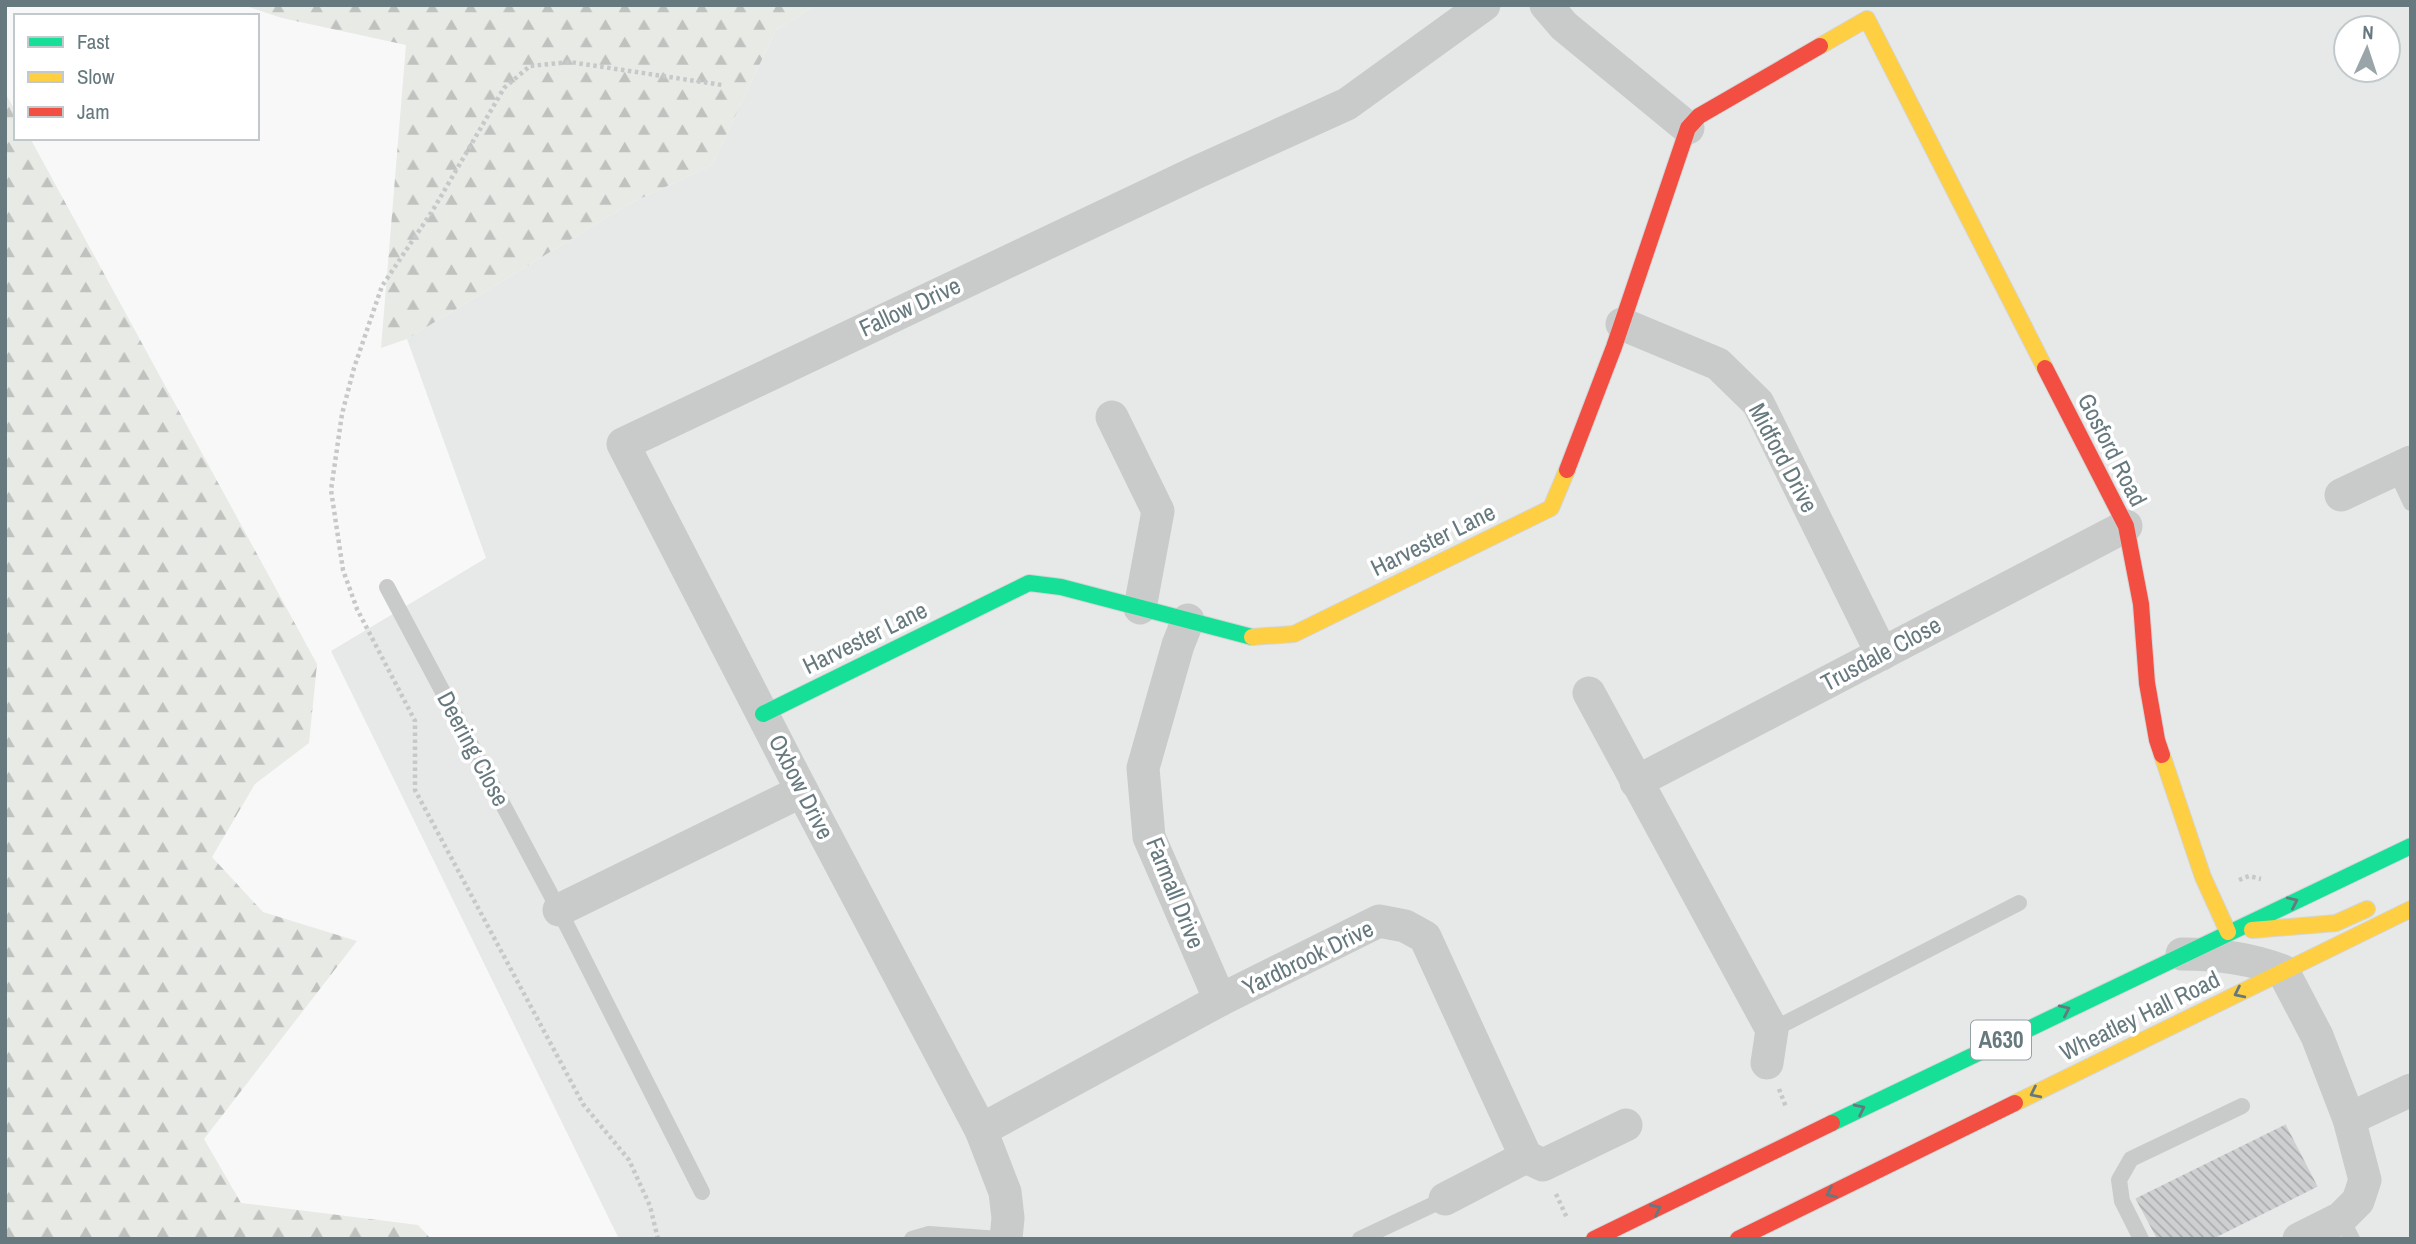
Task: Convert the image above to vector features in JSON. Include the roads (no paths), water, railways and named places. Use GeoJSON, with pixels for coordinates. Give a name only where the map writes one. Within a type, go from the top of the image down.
{"type":"FeatureCollection","features":[{"type":"Feature","properties":{"kind":"main road","name":"Gosford Road"},"geometry":{"type":"LineString","coordinates":[[1688,128],[1699,116],[1867,19],[2126,526],[2141,604],[2147,683],[2157,740],[2203,877],[2228,932]]}},
{"type":"Feature","properties":{"kind":"main road","name":"Harvester Lane"},"geometry":{"type":"LineString","coordinates":[[763,714],[1029,583],[1061,587],[1256,638],[1294,634],[1551,508],[1577,448],[1622,324],[1688,128]]}},
{"type":"Feature","properties":{"kind":"main road","name":"Wheatley Hall Road"},"geometry":{"type":"LineString","coordinates":[[1594,1239],[2411,846]]}},
{"type":"Feature","properties":{"kind":"main road","name":"Wheatley Hall Road"},"geometry":{"type":"LineString","coordinates":[[2228,932],[2336,923],[2386,901]]}},
{"type":"Feature","properties":{"kind":"main road","name":"Wheatley Hall Road"},"geometry":{"type":"LineString","coordinates":[[1738,1239],[2411,909]]}},
{"type":"Feature","properties":{"kind":"street","name":"Fallow Drive"},"geometry":{"type":"LineString","coordinates":[[623,443],[1347,104],[1484,5]]}},
{"type":"Feature","properties":{"kind":"street"},"geometry":{"type":"LineString","coordinates":[[1546,5],[1564,26],[1688,128]]}},
{"type":"Feature","properties":{"kind":"street","name":"Midford Drive"},"geometry":{"type":"LineString","coordinates":[[1622,324],[1718,364],[1758,402],[1882,654]]}},
{"type":"Feature","properties":{"kind":"street"},"geometry":{"type":"LineString","coordinates":[[1112,417],[1158,511],[1140,608]]}},
{"type":"Feature","properties":{"kind":"street","name":"Oxbow Drive"},"geometry":{"type":"LineString","coordinates":[[623,443],[981,1130],[1005,1192],[1008,1218],[1006,1239]]}},
{"type":"Feature","properties":{"kind":"street"},"geometry":{"type":"LineString","coordinates":[[2341,495],[2403,465]]}},
{"type":"Feature","properties":{"kind":"street","name":"Trusdale Close"},"geometry":{"type":"LineString","coordinates":[[1636,782],[2126,526]]}},
{"type":"Feature","properties":{"kind":"street","name":"Farmall Drive"},"geometry":{"type":"LineString","coordinates":[[1188,620],[1178,645],[1143,768],[1149,837],[1220,1000]]}},
{"type":"Feature","properties":{"kind":"street"},"geometry":{"type":"LineString","coordinates":[[1588,693],[1772,1030],[1767,1063]]}},
{"type":"Feature","properties":{"kind":"street"},"geometry":{"type":"LineString","coordinates":[[559,910],[802,791]]}},
{"type":"Feature","properties":{"kind":"street","name":"Yardbrook Drive"},"geometry":{"type":"LineString","coordinates":[[981,1130],[1220,1000],[1379,921],[1405,926],[1425,937],[1534,1161]]}},
{"type":"Feature","properties":{"kind":"street"},"geometry":{"type":"LineString","coordinates":[[2182,954],[2213,954],[2258,961],[2283,971],[2317,1036],[2349,1119],[2365,1180],[2347,1228],[2299,1239]]}},
{"type":"Feature","properties":{"kind":"street"},"geometry":{"type":"LineString","coordinates":[[2349,1119],[2411,1090]]}},
{"type":"Feature","properties":{"kind":"street"},"geometry":{"type":"LineString","coordinates":[[1444,1199],[1626,1125]]}},
{"type":"Feature","properties":{"kind":"lane"},"geometry":{"type":"LineString","coordinates":[[2403,465],[2411,503]]}},
{"type":"Feature","properties":{"kind":"lane","name":"Deering Close"},"geometry":{"type":"LineString","coordinates":[[387,587],[559,910],[702,1192]]}},
{"type":"Feature","properties":{"kind":"lane"},"geometry":{"type":"LineString","coordinates":[[1772,1030],[2019,904]]}},
{"type":"Feature","properties":{"kind":"lane"},"geometry":{"type":"LineString","coordinates":[[2141,1239],[2122,1201],[2119,1180],[2131,1159],[2242,1106]]}},
{"type":"Feature","properties":{"kind":"lane"},"geometry":{"type":"LineString","coordinates":[[1360,1239],[1444,1199]]}},
{"type":"Feature","properties":{"kind":"lane"},"geometry":{"type":"LineString","coordinates":[[912,1239],[929,1234],[1000,1239]]}}]}
